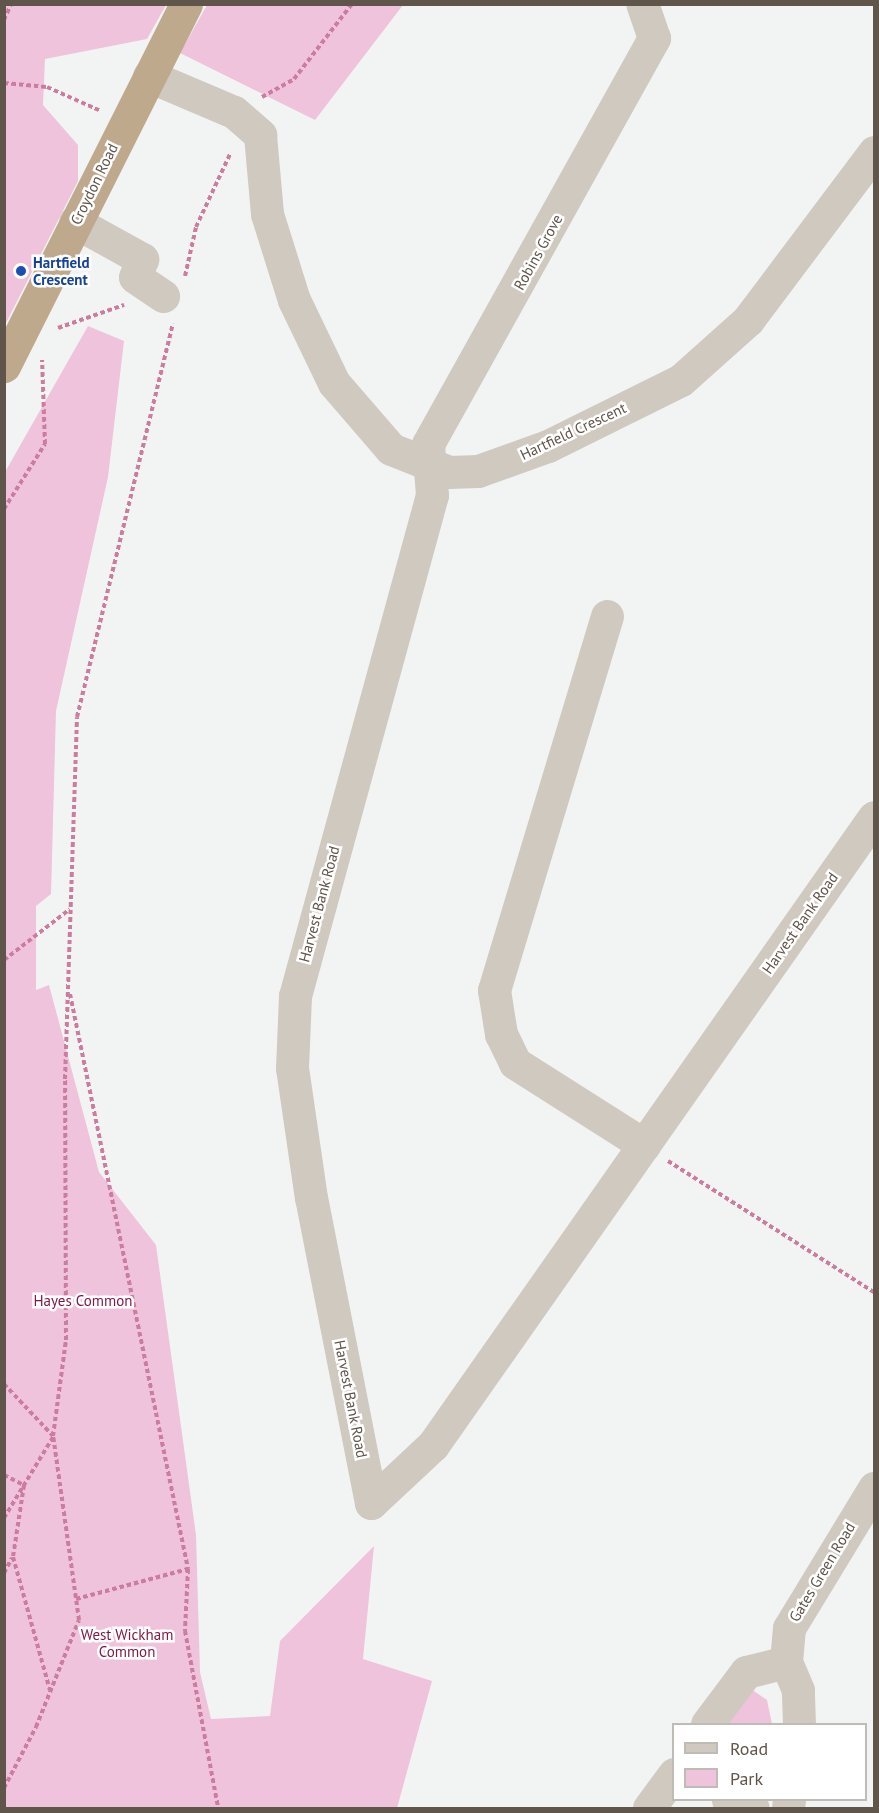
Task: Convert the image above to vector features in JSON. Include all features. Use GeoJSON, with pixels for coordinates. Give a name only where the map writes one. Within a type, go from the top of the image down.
{"type":"FeatureCollection","features":[{"type":"Feature","properties":{"kind":"highway","name":"Croydon Road"},"geometry":{"type":"LineString","coordinates":[[4,366],[186,4]]}},
{"type":"Feature","properties":{"kind":"street","name":"Robins Grove"},"geometry":{"type":"LineString","coordinates":[[425,466],[428,444],[654,38],[642,4]]}},
{"type":"Feature","properties":{"kind":"street"},"geometry":{"type":"LineString","coordinates":[[149,76],[248,120]]}},
{"type":"Feature","properties":{"kind":"street","name":"Hartfield Crescent"},"geometry":{"type":"LineString","coordinates":[[248,120],[260,135],[267,214],[294,300],[334,383],[392,449],[425,466],[478,471],[548,446],[681,380],[748,320],[865,187],[874,152]]}},
{"type":"Feature","properties":{"kind":"street"},"geometry":{"type":"LineString","coordinates":[[75,222],[142,258],[135,276],[170,296]]}},
{"type":"Feature","properties":{"kind":"street","name":"Harvest Bank Road"},"geometry":{"type":"LineString","coordinates":[[425,466],[432,495],[298,984],[293,1037],[292,1068],[311,1198],[372,1503],[433,1445],[874,817]]}},
{"type":"Feature","properties":{"kind":"street"},"geometry":{"type":"LineString","coordinates":[[607,616],[494,990],[501,1034],[515,1063],[644,1145]]}},
{"type":"Feature","properties":{"kind":"street","name":"Gates Green Road"},"geometry":{"type":"LineString","coordinates":[[786,1662],[793,1617],[874,1488]]}},
{"type":"Feature","properties":{"kind":"street"},"geometry":{"type":"LineString","coordinates":[[709,1723],[746,1672],[786,1662],[798,1690],[799,1723]]}},
{"type":"Feature","properties":{"kind":"street"},"geometry":{"type":"LineString","coordinates":[[649,1809],[672,1777]]}},
{"type":"Feature","properties":{"kind":"street"},"geometry":{"type":"LineString","coordinates":[[731,1801],[753,1809]]}},
{"type":"Feature","properties":{"kind":"path"},"geometry":{"type":"LineString","coordinates":[[4,20],[11,4]]}},
{"type":"Feature","properties":{"kind":"path"},"geometry":{"type":"LineString","coordinates":[[4,1788],[51,1691],[79,1620],[53,1436],[66,1340],[68,986],[77,717],[170,296],[196,227],[248,120],[251,104],[294,79],[352,4]]}},
{"type":"Feature","properties":{"kind":"path"},"geometry":{"type":"LineString","coordinates":[[4,83],[47,87],[109,114]]}},
{"type":"Feature","properties":{"kind":"path"},"geometry":{"type":"LineString","coordinates":[[51,331],[170,296]]}},
{"type":"Feature","properties":{"kind":"path"},"geometry":{"type":"LineString","coordinates":[[4,509],[45,444],[42,356]]}},
{"type":"Feature","properties":{"kind":"path"},"geometry":{"type":"LineString","coordinates":[[4,960],[70,908]]}},
{"type":"Feature","properties":{"kind":"path"},"geometry":{"type":"LineString","coordinates":[[68,986],[188,1569],[185,1631],[218,1809]]}},
{"type":"Feature","properties":{"kind":"path"},"geometry":{"type":"LineString","coordinates":[[644,1145],[874,1292]]}},
{"type":"Feature","properties":{"kind":"path"},"geometry":{"type":"LineString","coordinates":[[4,1384],[53,1436]]}},
{"type":"Feature","properties":{"kind":"path"},"geometry":{"type":"LineString","coordinates":[[4,1518],[53,1436]]}},
{"type":"Feature","properties":{"kind":"path"},"geometry":{"type":"LineString","coordinates":[[4,1475],[24,1485]]}},
{"type":"Feature","properties":{"kind":"path"},"geometry":{"type":"LineString","coordinates":[[4,1573],[13,1557],[24,1485]]}},
{"type":"Feature","properties":{"kind":"path"},"geometry":{"type":"LineString","coordinates":[[13,1557],[51,1691]]}},
{"type":"Feature","properties":{"kind":"path"},"geometry":{"type":"LineString","coordinates":[[76,1599],[188,1569]]}},
{"type":"Feature","properties":{"kind":"green space"},"geometry":{"type":"Polygon","coordinates":[[[5,5],[166,5],[147,39],[45,59],[43,105],[78,145],[78,181],[5,325],[5,5]]]}},
{"type":"Feature","properties":{"kind":"green space"},"geometry":{"type":"Polygon","coordinates":[[[207,5],[403,5],[315,120],[180,53],[207,5]]]}},
{"type":"Feature","properties":{"kind":"green space","name":"Hayes Common"},"geometry":{"type":"Polygon","coordinates":[[[88,326],[124,341],[108,477],[56,711],[51,894],[36,906],[36,990],[49,985],[99,1172],[156,1245],[196,1535],[200,1672],[211,1719],[270,1716],[280,1641],[374,1546],[363,1659],[432,1681],[397,1808],[5,1808],[5,472],[88,326]]]}},
{"type":"Feature","properties":{"kind":"green space"},"geometry":{"type":"Polygon","coordinates":[[[751,1689],[767,1700],[772,1723],[723,1723],[751,1689]]]}},
{"type":"Feature","properties":{"kind":"place","name":"Hartfield Crescent"},"geometry":{"type":"Point","coordinates":[21,271]}},
{"type":"Feature","properties":{"kind":"park label","name":"West Wickham Common"},"geometry":{"type":"Point","coordinates":[127,1642]}}]}
